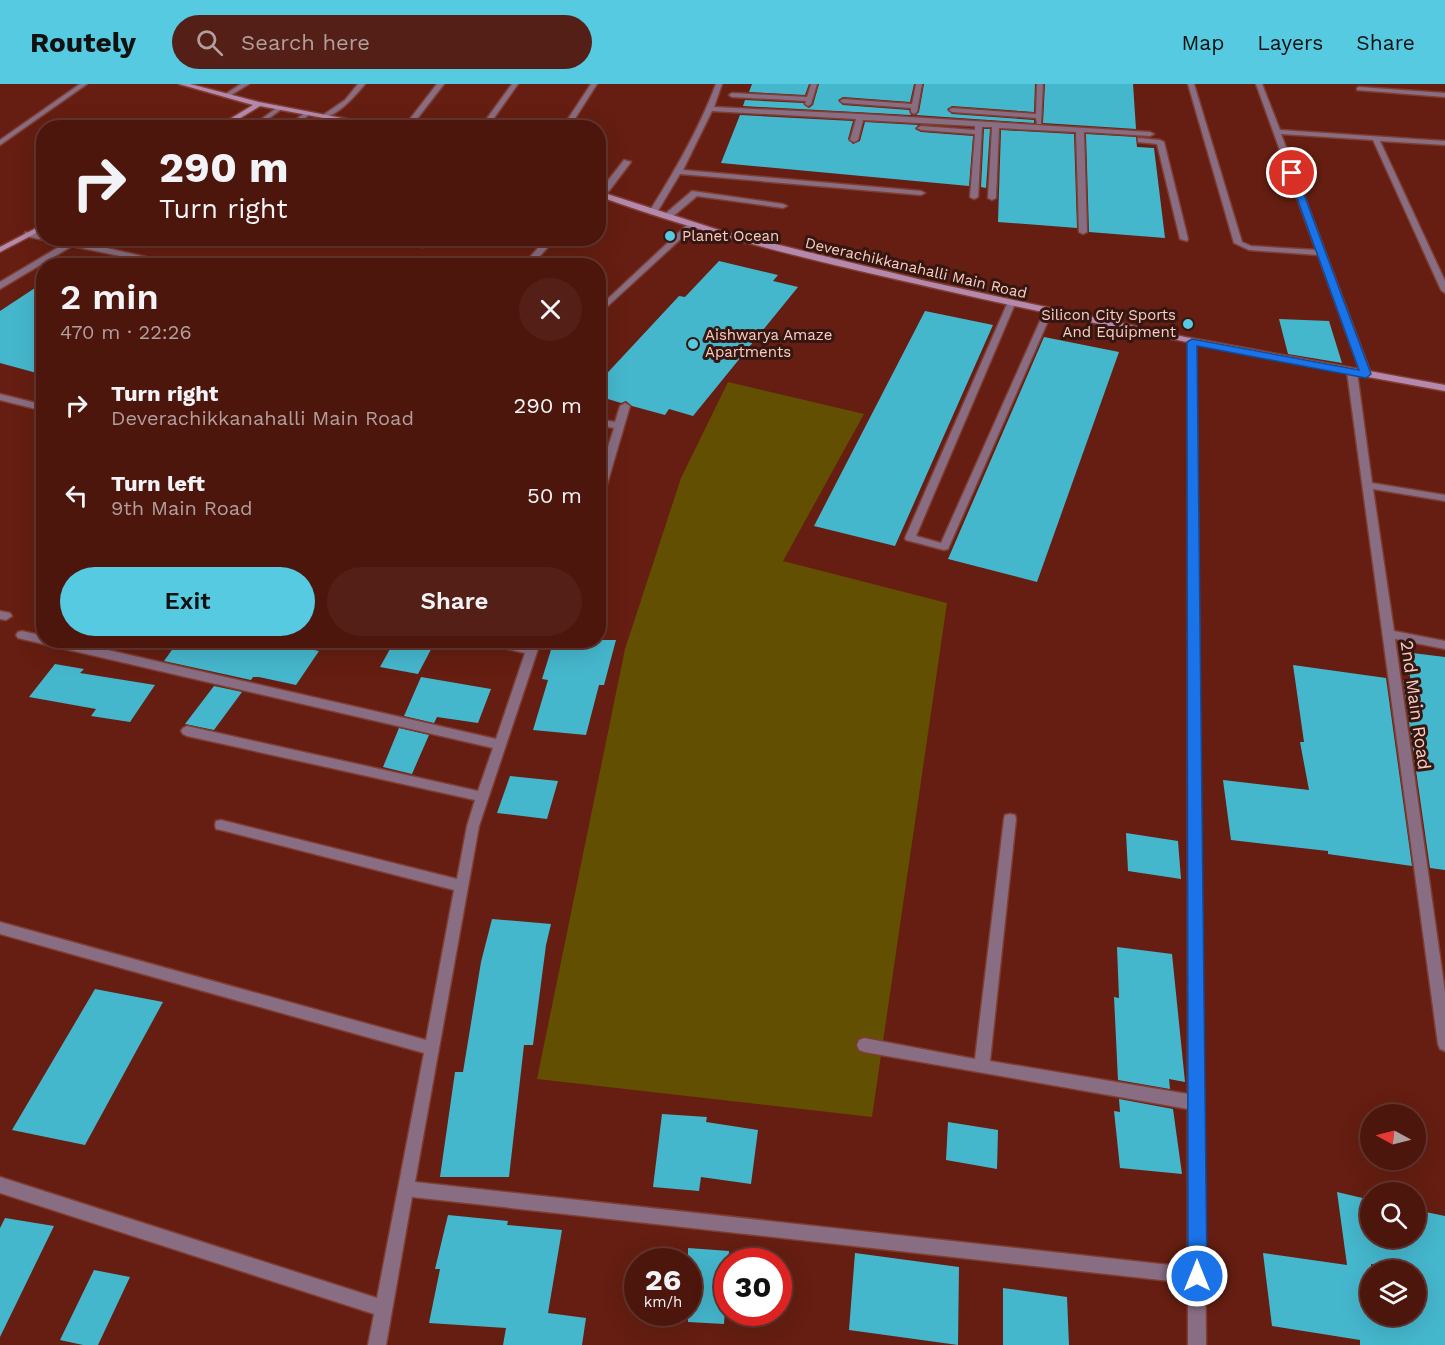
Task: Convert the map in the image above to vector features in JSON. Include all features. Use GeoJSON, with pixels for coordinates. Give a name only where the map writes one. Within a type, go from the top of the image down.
{"type":"FeatureCollection","features":[{"type":"Feature","properties":{"kind":"street"},"geometry":{"type":"LineString","coordinates":[[0,143],[84,84]]}},
{"type":"Feature","properties":{"kind":"street"},"geometry":{"type":"LineString","coordinates":[[182,84],[259,104],[347,120]]}},
{"type":"Feature","properties":{"kind":"street"},"geometry":{"type":"LineString","coordinates":[[226,96],[246,84]]}},
{"type":"Feature","properties":{"kind":"street"},"geometry":{"type":"LineString","coordinates":[[325,116],[347,101],[362,84]]}},
{"type":"Feature","properties":{"kind":"street"},"geometry":{"type":"LineString","coordinates":[[412,120],[441,84]]}},
{"type":"Feature","properties":{"kind":"street"},"geometry":{"type":"LineString","coordinates":[[489,120],[515,84]]}},
{"type":"Feature","properties":{"kind":"street"},"geometry":{"type":"LineString","coordinates":[[570,120],[594,84]]}},
{"type":"Feature","properties":{"kind":"street"},"geometry":{"type":"LineString","coordinates":[[653,212],[678,172],[710,109],[719,84]]}},
{"type":"Feature","properties":{"kind":"street"},"geometry":{"type":"LineString","coordinates":[[806,114],[814,84]]}},
{"type":"Feature","properties":{"kind":"street"},"geometry":{"type":"LineString","coordinates":[[912,119],[919,84]]}},
{"type":"Feature","properties":{"kind":"street"},"geometry":{"type":"LineString","coordinates":[[1039,127],[1040,84]]}},
{"type":"Feature","properties":{"kind":"street"},"geometry":{"type":"LineString","coordinates":[[1191,84],[1238,243],[1249,248],[1322,253]]}},
{"type":"Feature","properties":{"kind":"street"},"geometry":{"type":"LineString","coordinates":[[1259,84],[1366,374]]}},
{"type":"Feature","properties":{"kind":"street"},"geometry":{"type":"LineString","coordinates":[[1359,89],[1445,95]]}},
{"type":"Feature","properties":{"kind":"street"},"geometry":{"type":"LineString","coordinates":[[732,94],[810,99]]}},
{"type":"Feature","properties":{"kind":"street"},"geometry":{"type":"LineString","coordinates":[[843,101],[915,106]]}},
{"type":"Feature","properties":{"kind":"street"},"geometry":{"type":"LineString","coordinates":[[232,120],[259,104]]}},
{"type":"Feature","properties":{"kind":"street"},"geometry":{"type":"LineString","coordinates":[[264,120],[280,108]]}},
{"type":"Feature","properties":{"kind":"street"},"geometry":{"type":"LineString","coordinates":[[710,109],[806,114],[859,120]]}},
{"type":"Feature","properties":{"kind":"street"},"geometry":{"type":"LineString","coordinates":[[952,110],[1039,116]]}},
{"type":"Feature","properties":{"kind":"street"},"geometry":{"type":"LineString","coordinates":[[299,120],[308,113]]}},
{"type":"Feature","properties":{"kind":"street"},"geometry":{"type":"LineString","coordinates":[[766,118],[912,119],[996,124],[1160,142],[1184,239]]}},
{"type":"Feature","properties":{"kind":"street"},"geometry":{"type":"LineString","coordinates":[[854,140],[859,120]]}},
{"type":"Feature","properties":{"kind":"street"},"geometry":{"type":"LineString","coordinates":[[974,197],[979,123]]}},
{"type":"Feature","properties":{"kind":"street"},"geometry":{"type":"LineString","coordinates":[[992,198],[996,124]]}},
{"type":"Feature","properties":{"kind":"street"},"geometry":{"type":"LineString","coordinates":[[921,128],[979,132]]}},
{"type":"Feature","properties":{"kind":"street"},"geometry":{"type":"LineString","coordinates":[[1277,132],[1445,143]]}},
{"type":"Feature","properties":{"kind":"street"},"geometry":{"type":"LineString","coordinates":[[1080,133],[1150,134]]}},
{"type":"Feature","properties":{"kind":"street"},"geometry":{"type":"LineString","coordinates":[[1080,133],[1083,232]]}},
{"type":"Feature","properties":{"kind":"street"},"geometry":{"type":"LineString","coordinates":[[1376,139],[1445,290]]}},
{"type":"Feature","properties":{"kind":"street"},"geometry":{"type":"LineString","coordinates":[[606,189],[627,162]]}},
{"type":"Feature","properties":{"kind":"street"},"geometry":{"type":"LineString","coordinates":[[678,172],[921,193]]}},
{"type":"Feature","properties":{"kind":"street"},"geometry":{"type":"LineString","coordinates":[[668,216],[695,194],[783,206]]}},
{"type":"Feature","properties":{"kind":"street","name":"Deverachikkanahalli Main Road"},"geometry":{"type":"LineString","coordinates":[[606,195],[653,212],[787,252],[1011,304],[1192,342],[1445,388]]}},
{"type":"Feature","properties":{"kind":"street"},"geometry":{"type":"LineString","coordinates":[[606,306],[693,224]]}},
{"type":"Feature","properties":{"kind":"street"},"geometry":{"type":"LineString","coordinates":[[0,250],[36,230]]}},
{"type":"Feature","properties":{"kind":"street"},"geometry":{"type":"LineString","coordinates":[[28,234],[36,236]]}},
{"type":"Feature","properties":{"kind":"street"},"geometry":{"type":"LineString","coordinates":[[46,258],[66,246]]}},
{"type":"Feature","properties":{"kind":"street"},"geometry":{"type":"LineString","coordinates":[[85,246],[143,258]]}},
{"type":"Feature","properties":{"kind":"street"},"geometry":{"type":"LineString","coordinates":[[533,258],[545,246]]}},
{"type":"Feature","properties":{"kind":"street"},"geometry":{"type":"LineString","coordinates":[[0,286],[36,264]]}},
{"type":"Feature","properties":{"kind":"street"},"geometry":{"type":"LineString","coordinates":[[1011,304],[910,538],[944,547],[1048,312]]}},
{"type":"Feature","properties":{"kind":"street"},"geometry":{"type":"LineString","coordinates":[[1192,342],[1197,1345]]}},
{"type":"Feature","properties":{"kind":"street","name":"2nd Main Road"},"geometry":{"type":"LineString","coordinates":[[1352,372],[1445,1044]]}},
{"type":"Feature","properties":{"kind":"street"},"geometry":{"type":"LineString","coordinates":[[0,397],[36,406]]}},
{"type":"Feature","properties":{"kind":"street"},"geometry":{"type":"LineString","coordinates":[[606,472],[624,406]]}},
{"type":"Feature","properties":{"kind":"street"},"geometry":{"type":"LineString","coordinates":[[606,424],[619,426]]}},
{"type":"Feature","properties":{"kind":"street"},"geometry":{"type":"LineString","coordinates":[[1367,485],[1445,498]]}},
{"type":"Feature","properties":{"kind":"street"},"geometry":{"type":"LineString","coordinates":[[1388,634],[1445,645]]}},
{"type":"Feature","properties":{"kind":"street"},"geometry":{"type":"LineString","coordinates":[[22,635],[36,638]]}},
{"type":"Feature","properties":{"kind":"street"},"geometry":{"type":"LineString","coordinates":[[79,648],[500,745]]}},
{"type":"Feature","properties":{"kind":"street"},"geometry":{"type":"LineString","coordinates":[[377,1345],[408,1189],[430,1048],[473,826],[532,648]]}},
{"type":"Feature","properties":{"kind":"street"},"geometry":{"type":"LineString","coordinates":[[188,732],[483,797]]}},
{"type":"Feature","properties":{"kind":"street"},"geometry":{"type":"LineString","coordinates":[[982,1067],[1010,819]]}},
{"type":"Feature","properties":{"kind":"street"},"geometry":{"type":"LineString","coordinates":[[221,825],[462,886]]}},
{"type":"Feature","properties":{"kind":"street"},"geometry":{"type":"LineString","coordinates":[[0,928],[430,1048]]}},
{"type":"Feature","properties":{"kind":"street"},"geometry":{"type":"LineString","coordinates":[[864,1045],[1196,1103]]}},
{"type":"Feature","properties":{"kind":"street"},"geometry":{"type":"LineString","coordinates":[[0,1185],[384,1309]]}},
{"type":"Feature","properties":{"kind":"street"},"geometry":{"type":"LineString","coordinates":[[408,1189],[1197,1276]]}},
{"type":"Feature","properties":{"kind":"shaded area"},"geometry":{"type":"Polygon","coordinates":[[[728,382],[864,414],[783,561],[947,603],[872,1117],[537,1079],[625,649],[681,478],[728,382]]]}},
{"type":"Feature","properties":{"kind":"building"},"geometry":{"type":"Polygon","coordinates":[[[752,84],[809,84],[805,95],[749,92],[752,84]]]}},
{"type":"Feature","properties":{"kind":"building"},"geometry":{"type":"Polygon","coordinates":[[[819,84],[914,84],[910,102],[843,97],[838,100],[843,105],[909,110],[911,115],[743,106],[745,100],[803,103],[809,108],[813,105],[819,84]]]}},
{"type":"Feature","properties":{"kind":"building"},"geometry":{"type":"Polygon","coordinates":[[[924,84],[1035,84],[1034,112],[952,106],[947,109],[952,114],[1034,120],[1034,123],[916,115],[919,112],[924,84]]]}},
{"type":"Feature","properties":{"kind":"building"},"geometry":{"type":"Polygon","coordinates":[[[1045,84],[1133,84],[1136,129],[1043,123],[1045,84]]]}},
{"type":"Feature","properties":{"kind":"building"},"geometry":{"type":"Polygon","coordinates":[[[740,115],[853,121],[848,139],[853,144],[860,141],[865,122],[918,125],[915,129],[921,132],[973,136],[969,186],[721,163],[740,115]]]}},
{"type":"Feature","properties":{"kind":"building"},"geometry":{"type":"Polygon","coordinates":[[[984,129],[990,129],[986,188],[981,187],[984,129]]]}},
{"type":"Feature","properties":{"kind":"building"},"geometry":{"type":"Polygon","coordinates":[[[1001,130],[1074,134],[1077,228],[998,222],[1001,130]]]}},
{"type":"Feature","properties":{"kind":"building"},"geometry":{"type":"Polygon","coordinates":[[[1086,134],[1136,137],[1137,147],[1154,148],[1165,238],[1089,232],[1086,134]]]}},
{"type":"Feature","properties":{"kind":"building","name":"Aishwarya Amaze Apartments"},"geometry":{"type":"Polygon","coordinates":[[[719,261],[778,275],[773,281],[798,287],[693,416],[669,409],[665,415],[632,406],[626,401],[621,403],[606,398],[606,374],[679,296],[685,297],[719,261]]]}},
{"type":"Feature","properties":{"kind":"building"},"geometry":{"type":"Polygon","coordinates":[[[36,287],[36,373],[0,363],[0,311],[36,287]]]}},
{"type":"Feature","properties":{"kind":"building"},"geometry":{"type":"Polygon","coordinates":[[[925,311],[993,325],[895,546],[814,526],[925,311]]]}},
{"type":"Feature","properties":{"kind":"building"},"geometry":{"type":"Polygon","coordinates":[[[1279,319],[1329,321],[1342,363],[1288,354],[1279,319]]]}},
{"type":"Feature","properties":{"kind":"building"},"geometry":{"type":"Polygon","coordinates":[[[1044,337],[1119,352],[1037,582],[948,559],[1044,337]]]}},
{"type":"Feature","properties":{"kind":"building"},"geometry":{"type":"Polygon","coordinates":[[[606,640],[616,640],[604,685],[599,685],[586,735],[533,730],[548,680],[542,679],[552,648],[606,648],[606,640]]]}},
{"type":"Feature","properties":{"kind":"building"},"geometry":{"type":"Polygon","coordinates":[[[173,648],[305,648],[319,651],[296,685],[259,677],[253,677],[251,680],[164,661],[173,648]]]}},
{"type":"Feature","properties":{"kind":"building"},"geometry":{"type":"Polygon","coordinates":[[[391,648],[432,648],[418,674],[380,667],[391,648]]]}},
{"type":"Feature","properties":{"kind":"building"},"geometry":{"type":"Polygon","coordinates":[[[1404,652],[1445,657],[1445,870],[1430,868],[1403,680],[1411,681],[1404,652]]]}},
{"type":"Feature","properties":{"kind":"building"},"geometry":{"type":"Polygon","coordinates":[[[55,664],[84,669],[80,673],[155,685],[130,722],[91,716],[96,709],[29,697],[55,664]]]}},
{"type":"Feature","properties":{"kind":"building"},"geometry":{"type":"Polygon","coordinates":[[[1293,665],[1386,678],[1412,866],[1328,854],[1328,851],[1231,840],[1223,780],[1309,790],[1300,742],[1304,742],[1293,665]]]}},
{"type":"Feature","properties":{"kind":"building"},"geometry":{"type":"Polygon","coordinates":[[[421,677],[491,689],[478,723],[437,717],[434,723],[404,716],[421,677]]]}},
{"type":"Feature","properties":{"kind":"building"},"geometry":{"type":"Polygon","coordinates":[[[214,686],[242,692],[214,730],[185,724],[214,686]]]}},
{"type":"Feature","properties":{"kind":"building"},"geometry":{"type":"Polygon","coordinates":[[[399,728],[429,735],[412,774],[383,767],[399,728]]]}},
{"type":"Feature","properties":{"kind":"building"},"geometry":{"type":"Polygon","coordinates":[[[510,776],[558,781],[547,819],[497,813],[510,776]]]}},
{"type":"Feature","properties":{"kind":"building"},"geometry":{"type":"Polygon","coordinates":[[[1126,833],[1178,841],[1181,879],[1128,871],[1126,833]]]}},
{"type":"Feature","properties":{"kind":"building"},"geometry":{"type":"Polygon","coordinates":[[[492,919],[551,924],[546,945],[533,1045],[524,1045],[509,1177],[440,1177],[455,1072],[463,1072],[481,962],[492,919]]]}},
{"type":"Feature","properties":{"kind":"building"},"geometry":{"type":"Polygon","coordinates":[[[1117,947],[1172,954],[1185,1082],[1169,1079],[1170,1089],[1118,1080],[1114,997],[1119,998],[1117,947]]]}},
{"type":"Feature","properties":{"kind":"building"},"geometry":{"type":"Polygon","coordinates":[[[95,989],[163,1002],[85,1145],[12,1130],[95,989]]]}},
{"type":"Feature","properties":{"kind":"building"},"geometry":{"type":"Polygon","coordinates":[[[1119,1099],[1173,1109],[1182,1174],[1120,1168],[1114,1111],[1120,1112],[1119,1099]]]}},
{"type":"Feature","properties":{"kind":"building"},"geometry":{"type":"Polygon","coordinates":[[[662,1114],[707,1117],[706,1122],[758,1130],[751,1184],[701,1177],[699,1191],[653,1187],[662,1114]]]}},
{"type":"Feature","properties":{"kind":"building"},"geometry":{"type":"Polygon","coordinates":[[[948,1122],[998,1130],[997,1169],[946,1160],[948,1122]]]}},
{"type":"Feature","properties":{"kind":"building"},"geometry":{"type":"Polygon","coordinates":[[[1337,1192],[1360,1197],[1360,1248],[1426,1248],[1426,1212],[1445,1216],[1445,1345],[1360,1345],[1360,1340],[1272,1326],[1263,1253],[1347,1265],[1337,1192]]]}},
{"type":"Feature","properties":{"kind":"building"},"geometry":{"type":"Polygon","coordinates":[[[448,1215],[508,1221],[507,1225],[562,1230],[548,1313],[586,1318],[582,1345],[503,1345],[506,1328],[429,1323],[440,1269],[435,1269],[448,1215]]]}},
{"type":"Feature","properties":{"kind":"building"},"geometry":{"type":"Polygon","coordinates":[[[5,1218],[54,1226],[0,1337],[0,1228],[5,1218]]]}},
{"type":"Feature","properties":{"kind":"building"},"geometry":{"type":"Polygon","coordinates":[[[702,1249],[714,1250],[714,1323],[702,1323],[702,1249]]]}},
{"type":"Feature","properties":{"kind":"building"},"geometry":{"type":"Polygon","coordinates":[[[855,1253],[959,1267],[958,1345],[849,1330],[855,1253]]]}},
{"type":"Feature","properties":{"kind":"building"},"geometry":{"type":"Polygon","coordinates":[[[94,1270],[130,1277],[98,1345],[83,1345],[60,1340],[94,1270]]]}},
{"type":"Feature","properties":{"kind":"building"},"geometry":{"type":"Polygon","coordinates":[[[1003,1288],[1067,1297],[1069,1345],[1003,1345],[1003,1288]]]}},
{"type":"Feature","properties":{"kind":"place","name":"Planet Ocean"},"geometry":{"type":"Point","coordinates":[670,236]}},
{"type":"Feature","properties":{"kind":"place","name":"Silicon City Sports And Equipment"},"geometry":{"type":"Point","coordinates":[1188,324]}},
{"type":"Feature","properties":{"kind":"place","name":"Aishwarya Amaze Apartments"},"geometry":{"type":"Point","coordinates":[693,344]}},
{"type":"Feature","properties":{"kind":"route"},"geometry":{"type":"LineString","coordinates":[[1197,1276],[1192,342],[1366,374],[1292,173]]}}]}
